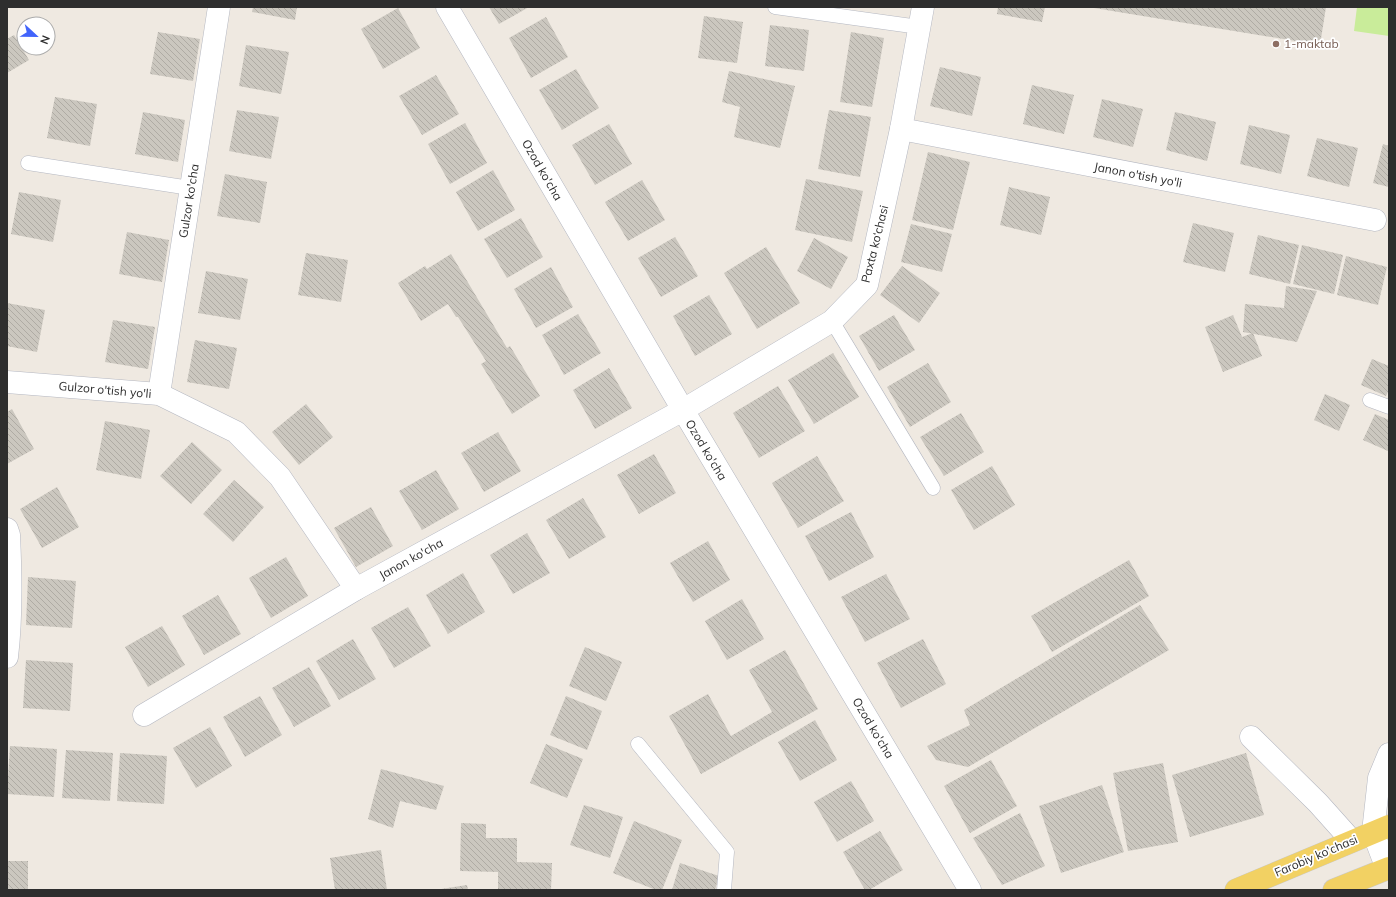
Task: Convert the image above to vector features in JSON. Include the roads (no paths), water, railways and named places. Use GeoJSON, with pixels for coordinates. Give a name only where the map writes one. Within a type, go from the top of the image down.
{"type":"FeatureCollection","features":[{"type":"Feature","properties":{"kind":"main road","name":"Farobiy ko'chasi"},"geometry":{"type":"LineString","coordinates":[[1236,890],[1381,829]]}},
{"type":"Feature","properties":{"kind":"main road"},"geometry":{"type":"LineString","coordinates":[[1334,890],[1388,868]]}},
{"type":"Feature","properties":{"kind":"street","name":"Gulzor ko'cha"},"geometry":{"type":"LineString","coordinates":[[159,394],[219,7]]}},
{"type":"Feature","properties":{"kind":"street","name":"Ozod ko'cha"},"geometry":{"type":"LineString","coordinates":[[447,7],[682,410],[970,890]]}},
{"type":"Feature","properties":{"kind":"street","name":"Paxta ko‘chasi"},"geometry":{"type":"LineString","coordinates":[[682,410],[832,321],[867,285],[901,129],[921,17]]}},
{"type":"Feature","properties":{"kind":"street","name":"Janon o'tish yo'li"},"geometry":{"type":"LineString","coordinates":[[901,129],[1375,220]]}},
{"type":"Feature","properties":{"kind":"street","name":"Gulzor o'tish yo'li"},"geometry":{"type":"LineString","coordinates":[[7,382],[159,394],[236,432],[280,477],[356,589]]}},
{"type":"Feature","properties":{"kind":"street","name":"Janon ko'cha"},"geometry":{"type":"LineString","coordinates":[[144,715],[356,589],[682,410]]}},
{"type":"Feature","properties":{"kind":"street"},"geometry":{"type":"LineString","coordinates":[[7,529],[9,536],[12,587],[7,657]]}},
{"type":"Feature","properties":{"kind":"street"},"geometry":{"type":"LineString","coordinates":[[1251,737],[1318,803],[1352,841]]}},
{"type":"Feature","properties":{"kind":"street","name":"Farobiy ko'chasi"},"geometry":{"type":"LineString","coordinates":[[1381,829],[1379,778],[1389,754]]}},
{"type":"Feature","properties":{"kind":"street"},"geometry":{"type":"LineString","coordinates":[[1381,829],[1388,868]]}},
{"type":"Feature","properties":{"kind":"lane"},"geometry":{"type":"LineString","coordinates":[[775,7],[921,17]]}},
{"type":"Feature","properties":{"kind":"lane"},"geometry":{"type":"LineString","coordinates":[[28,163],[190,188]]}},
{"type":"Feature","properties":{"kind":"lane"},"geometry":{"type":"LineString","coordinates":[[832,321],[933,488]]}},
{"type":"Feature","properties":{"kind":"lane"},"geometry":{"type":"LineString","coordinates":[[1370,400],[1389,407]]}},
{"type":"Feature","properties":{"kind":"lane"},"geometry":{"type":"LineString","coordinates":[[638,744],[727,852],[724,890]]}},
{"type":"Feature","properties":{"kind":"place","name":"1-maktab"},"geometry":{"type":"Point","coordinates":[1276,44]}}]}
